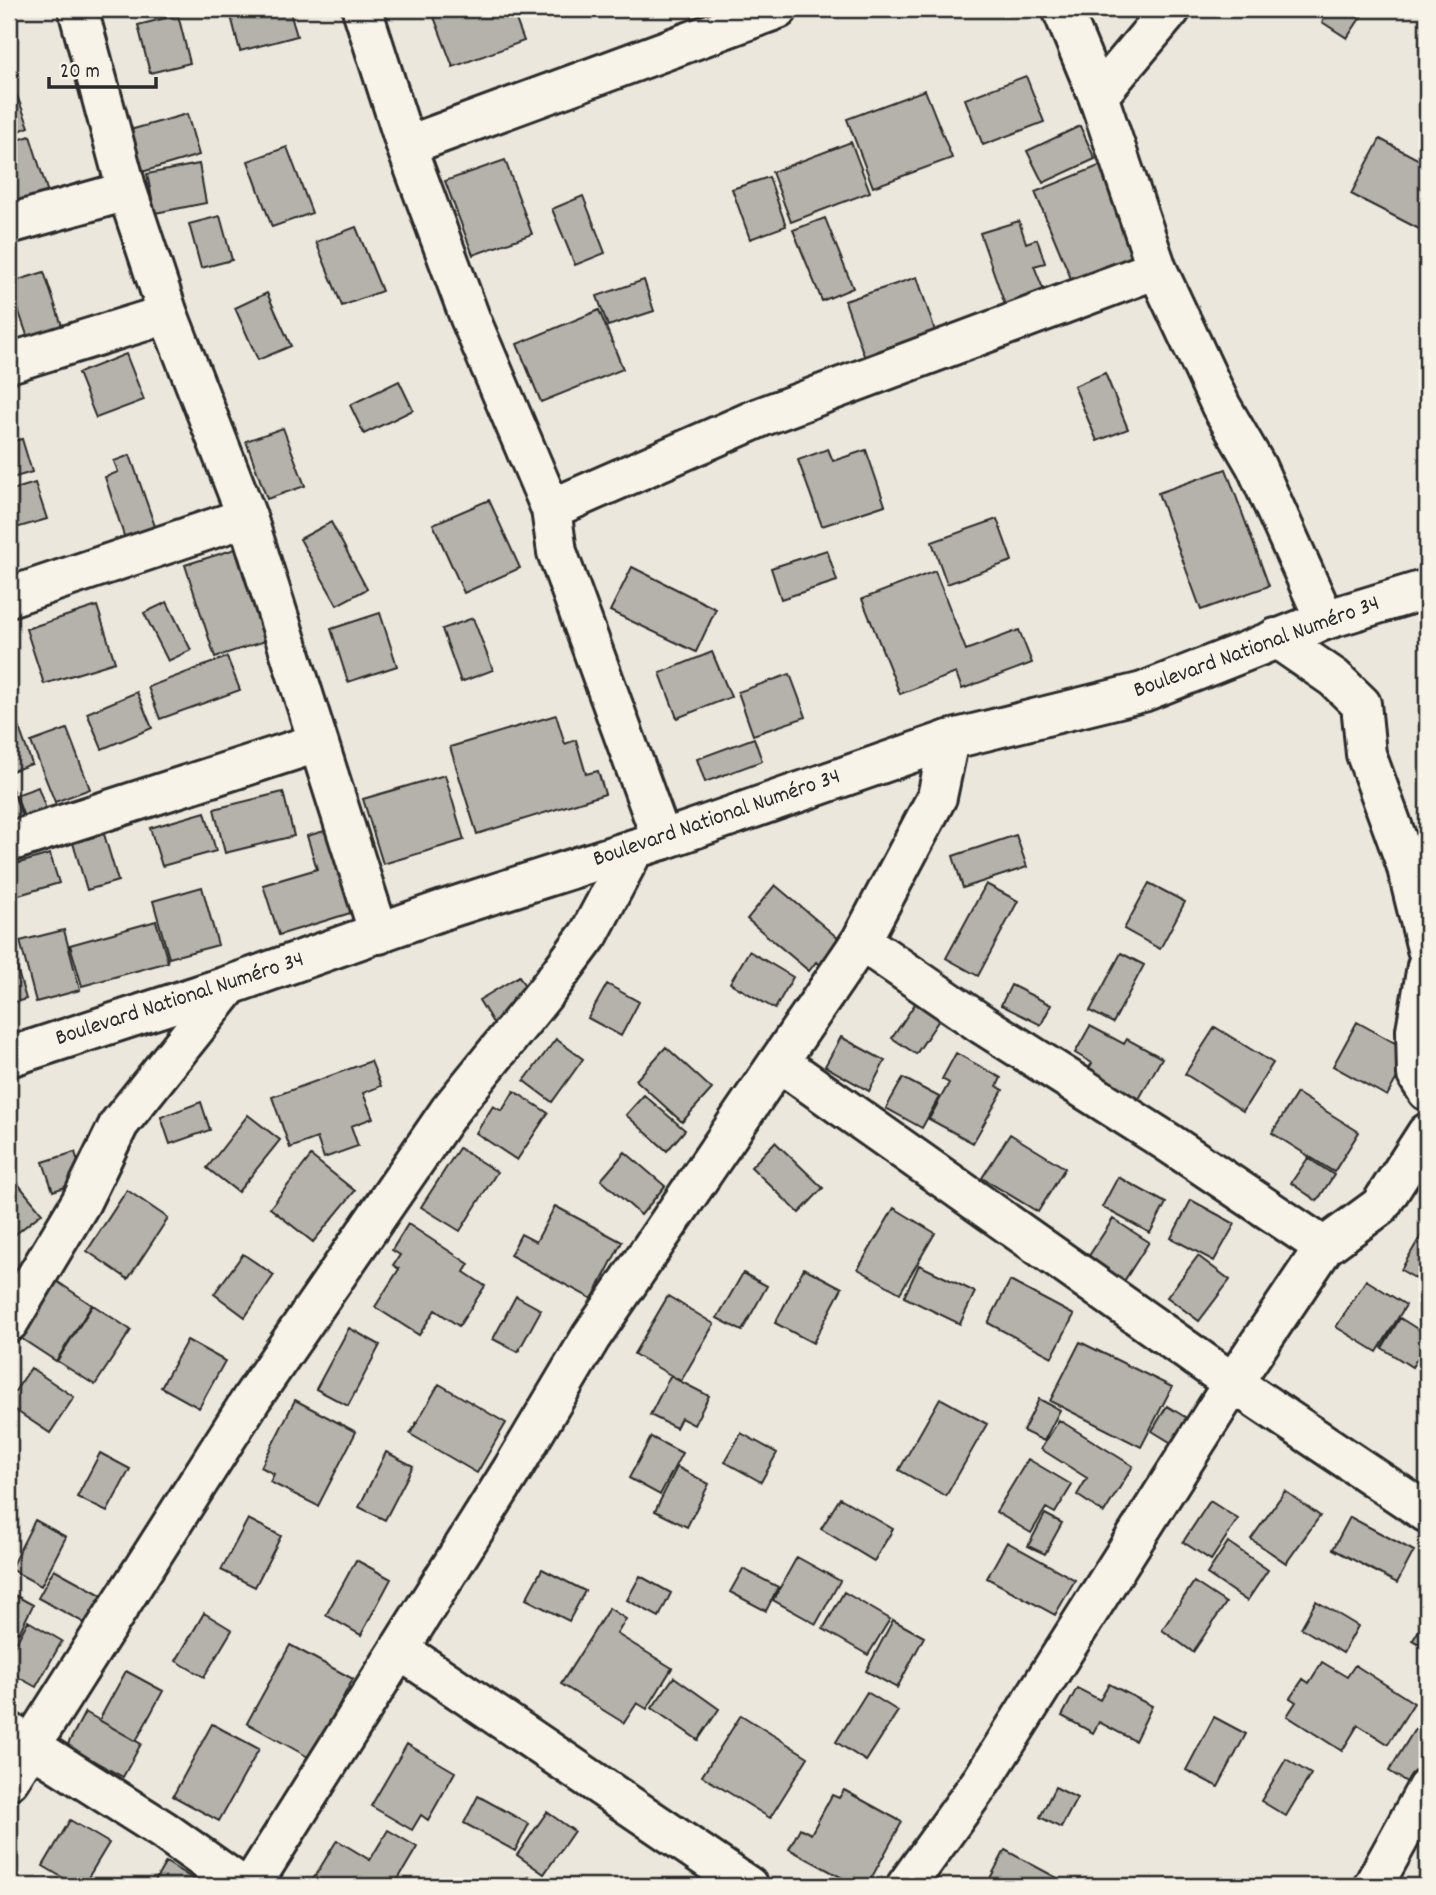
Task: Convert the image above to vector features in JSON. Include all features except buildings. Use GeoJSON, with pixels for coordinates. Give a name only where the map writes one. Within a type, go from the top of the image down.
{"type":"FeatureCollection","features":[{"type":"Feature","properties":{"kind":"street"},"geometry":{"type":"LineString","coordinates":[[78,9],[127,191],[168,314],[247,517],[379,934]]}},
{"type":"Feature","properties":{"kind":"street"},"geometry":{"type":"LineString","coordinates":[[9,1780],[19,1739],[251,1398],[450,1110],[589,934],[648,844],[557,552],[551,509],[470,318],[406,146],[362,9]]}},
{"type":"Feature","properties":{"kind":"street"},"geometry":{"type":"LineString","coordinates":[[406,146],[778,9]]}},
{"type":"Feature","properties":{"kind":"street"},"geometry":{"type":"LineString","coordinates":[[1062,9],[1098,96],[1157,269],[1222,407],[1256,467],[1325,620]]}},
{"type":"Feature","properties":{"kind":"street"},"geometry":{"type":"LineString","coordinates":[[1098,96],[1171,9]]}},
{"type":"Feature","properties":{"kind":"street"},"geometry":{"type":"LineString","coordinates":[[9,225],[127,191]]}},
{"type":"Feature","properties":{"kind":"street"},"geometry":{"type":"LineString","coordinates":[[551,509],[761,417],[1157,269]]}},
{"type":"Feature","properties":{"kind":"street"},"geometry":{"type":"LineString","coordinates":[[9,363],[168,314]]}},
{"type":"Feature","properties":{"kind":"street"},"geometry":{"type":"LineString","coordinates":[[9,597],[247,517]]}},
{"type":"Feature","properties":{"kind":"street","name":"Boulevard National Numéro 34"},"geometry":{"type":"LineString","coordinates":[[9,1057],[230,985],[443,910],[648,844],[949,740],[1143,692],[1325,620],[1427,589]]}},
{"type":"Feature","properties":{"kind":"street"},"geometry":{"type":"LineString","coordinates":[[1276,638],[1334,678],[1361,704],[1366,754],[1406,864],[1427,949]]}},
{"type":"Feature","properties":{"kind":"street"},"geometry":{"type":"LineString","coordinates":[[251,1886],[515,1465],[591,1338],[861,941],[937,797],[949,740]]}},
{"type":"Feature","properties":{"kind":"street"},"geometry":{"type":"LineString","coordinates":[[9,842],[317,743]]}},
{"type":"Feature","properties":{"kind":"street"},"geometry":{"type":"LineString","coordinates":[[861,941],[983,1025],[1166,1141],[1324,1247]]}},
{"type":"Feature","properties":{"kind":"street"},"geometry":{"type":"LineString","coordinates":[[1427,966],[1416,1030],[1417,1075],[1427,1091]]}},
{"type":"Feature","properties":{"kind":"street"},"geometry":{"type":"LineString","coordinates":[[9,1322],[81,1202],[119,1124],[230,985]]}},
{"type":"Feature","properties":{"kind":"street"},"geometry":{"type":"LineString","coordinates":[[779,1062],[1233,1383],[1427,1513]]}},
{"type":"Feature","properties":{"kind":"street"},"geometry":{"type":"LineString","coordinates":[[906,1886],[983,1779],[1233,1383],[1324,1247],[1380,1206],[1427,1133]]}},
{"type":"Feature","properties":{"kind":"street"},"geometry":{"type":"LineString","coordinates":[[400,1650],[748,1886]]}},
{"type":"Feature","properties":{"kind":"street"},"geometry":{"type":"LineString","coordinates":[[19,1739],[163,1830],[242,1886]]}},
{"type":"Feature","properties":{"kind":"street"},"geometry":{"type":"LineString","coordinates":[[1373,1886],[1427,1788]]}}]}
